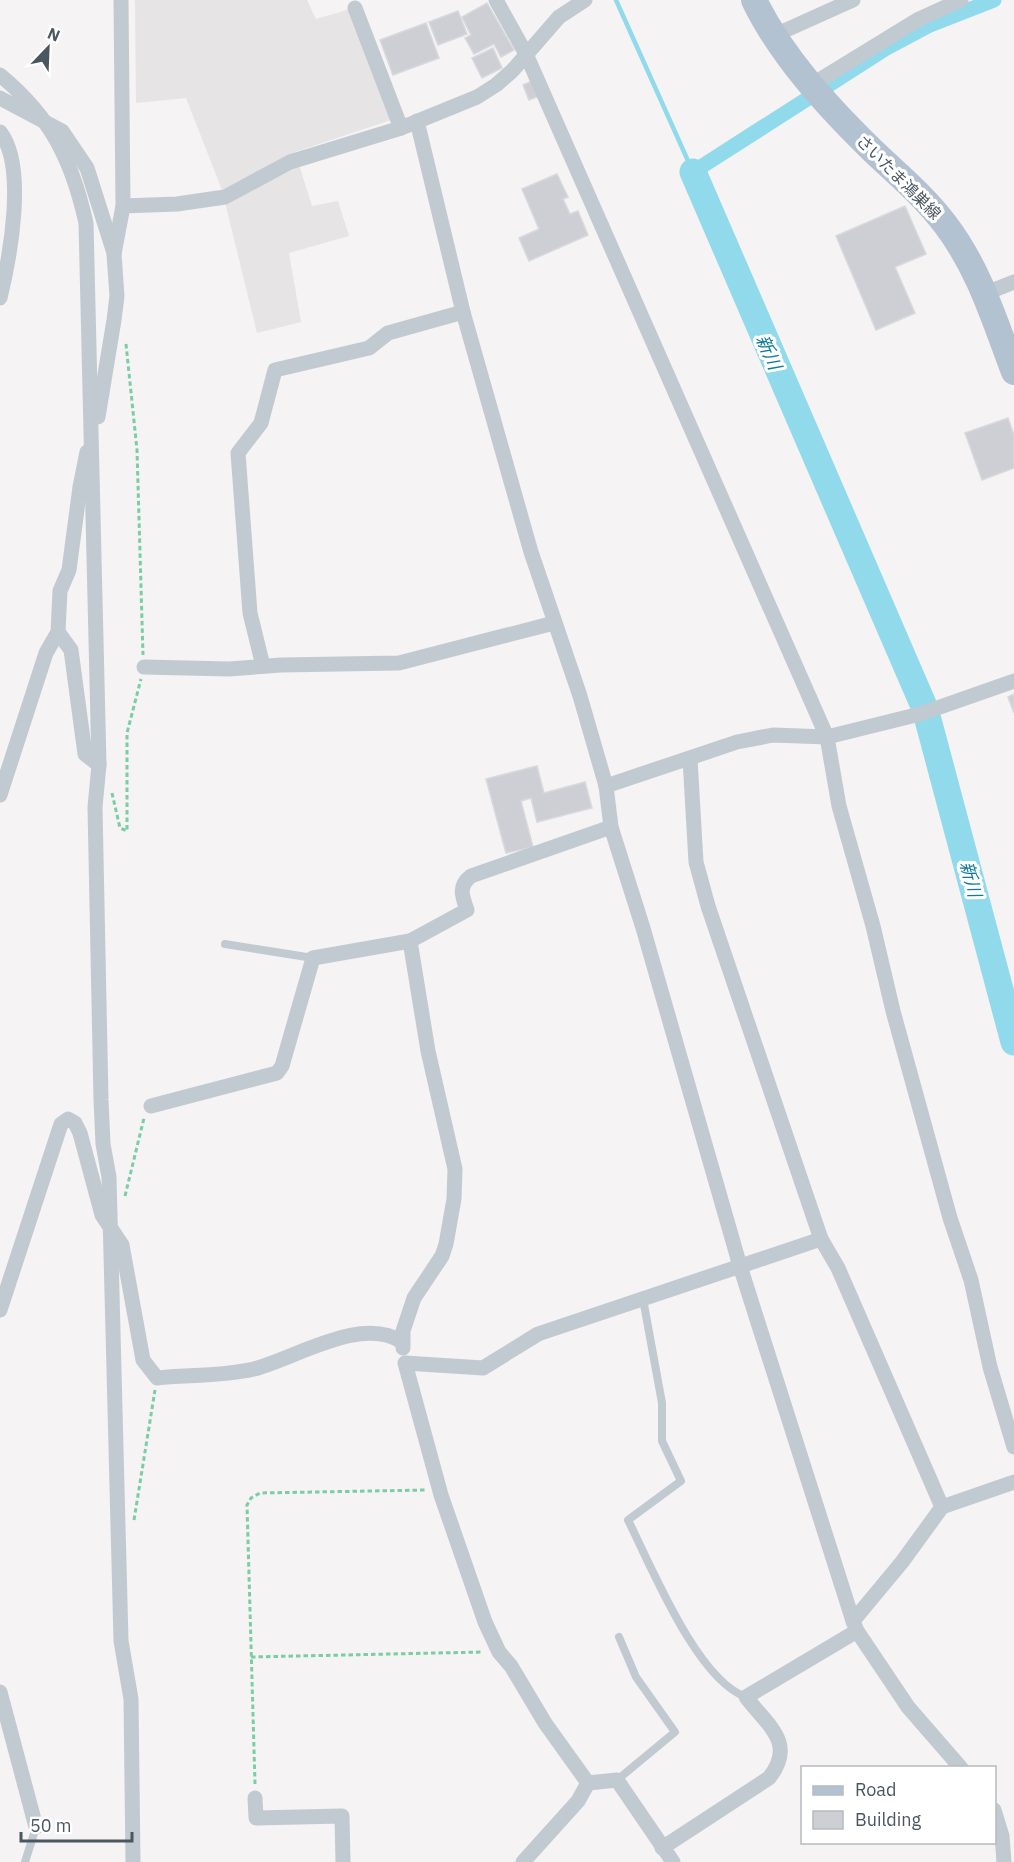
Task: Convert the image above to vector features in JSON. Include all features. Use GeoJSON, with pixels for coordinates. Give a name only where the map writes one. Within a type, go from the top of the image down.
{"type":"FeatureCollection","features":[{"type":"Feature","properties":{"kind":"main road","name":"さいたま鴻巣線"},"geometry":{"type":"LineString","coordinates":[[754,0],[775,35],[813,84],[849,126],[913,188],[946,225],[967,258],[984,294],[1014,372]]}},
{"type":"Feature","properties":{"kind":"street"},"geometry":{"type":"LineString","coordinates":[[114,254],[123,206],[121,0]]}},
{"type":"Feature","properties":{"kind":"street"},"geometry":{"type":"LineString","coordinates":[[496,0],[526,54],[826,737],[839,806],[873,926],[893,1011],[950,1218],[971,1280],[990,1367],[1014,1447]]}},
{"type":"Feature","properties":{"kind":"street"},"geometry":{"type":"LineString","coordinates":[[123,206],[177,204],[225,197],[290,162],[401,128],[477,97],[496,85],[559,17],[585,0]]}},
{"type":"Feature","properties":{"kind":"street"},"geometry":{"type":"LineString","coordinates":[[775,35],[853,0]]}},
{"type":"Feature","properties":{"kind":"street"},"geometry":{"type":"LineString","coordinates":[[813,84],[920,19],[961,0]]}},
{"type":"Feature","properties":{"kind":"street"},"geometry":{"type":"LineString","coordinates":[[354,8],[401,128]]}},
{"type":"Feature","properties":{"kind":"street"},"geometry":{"type":"LineString","coordinates":[[0,75],[48,122],[62,131],[87,168],[114,254],[117,296],[100,411],[93,429],[80,487],[69,570],[60,591],[58,632],[46,653],[0,795]]}},
{"type":"Feature","properties":{"kind":"street"},"geometry":{"type":"LineString","coordinates":[[0,98],[32,118],[48,122]]}},
{"type":"Feature","properties":{"kind":"street"},"geometry":{"type":"LineString","coordinates":[[417,121],[463,312],[531,552],[580,696],[606,786],[611,827],[643,928],[740,1266],[855,1626],[908,1707],[960,1766]]}},
{"type":"Feature","properties":{"kind":"street"},"geometry":{"type":"LineString","coordinates":[[48,122],[76,180],[86,223],[93,429],[99,765],[95,807],[101,1100],[109,1177],[111,1231],[121,1641],[131,1699],[133,1862]]}},
{"type":"Feature","properties":{"kind":"street"},"geometry":{"type":"LineString","coordinates":[[0,132],[12,156],[13,195],[8,263],[0,298]]}},
{"type":"Feature","properties":{"kind":"street"},"geometry":{"type":"LineString","coordinates":[[984,294],[1014,282]]}},
{"type":"Feature","properties":{"kind":"street"},"geometry":{"type":"LineString","coordinates":[[263,666],[250,613],[238,453],[261,423],[275,370],[369,348],[388,333],[463,312]]}},
{"type":"Feature","properties":{"kind":"street"},"geometry":{"type":"LineString","coordinates":[[144,667],[230,669],[263,666],[399,663],[554,623]]}},
{"type":"Feature","properties":{"kind":"street"},"geometry":{"type":"LineString","coordinates":[[58,632],[71,650],[86,754],[99,765]]}},
{"type":"Feature","properties":{"kind":"street"},"geometry":{"type":"LineString","coordinates":[[606,786],[737,742],[772,735],[826,737],[920,714],[1014,681]]}},
{"type":"Feature","properties":{"kind":"street"},"geometry":{"type":"LineString","coordinates":[[690,759],[696,862],[708,906],[821,1239],[838,1268],[942,1507]]}},
{"type":"Feature","properties":{"kind":"street"},"geometry":{"type":"LineString","coordinates":[[151,1106],[277,1073],[282,1066],[313,958],[410,941],[467,910],[461,890],[464,882],[471,876],[611,827]]}},
{"type":"Feature","properties":{"kind":"street"},"geometry":{"type":"LineString","coordinates":[[410,941],[429,1051],[455,1169],[454,1199],[447,1244],[442,1256],[414,1299],[402,1342],[405,1363],[440,1490],[475,1598],[499,1652],[511,1666],[545,1724],[588,1783]]}},
{"type":"Feature","properties":{"kind":"street"},"geometry":{"type":"LineString","coordinates":[[0,1310],[61,1124],[68,1119],[75,1124],[80,1133],[102,1215],[122,1245],[143,1360],[158,1378],[253,1369],[339,1339],[372,1332],[390,1334],[402,1342]]}},
{"type":"Feature","properties":{"kind":"street"},"geometry":{"type":"LineString","coordinates":[[405,1363],[483,1368],[538,1334],[821,1239]]}},
{"type":"Feature","properties":{"kind":"street"},"geometry":{"type":"LineString","coordinates":[[663,1848],[769,1778],[776,1770],[781,1753],[778,1734],[764,1722],[746,1697],[855,1626],[942,1507],[1014,1482]]}},
{"type":"Feature","properties":{"kind":"street"},"geometry":{"type":"LineString","coordinates":[[0,1692],[36,1827]]}},
{"type":"Feature","properties":{"kind":"street"},"geometry":{"type":"LineString","coordinates":[[588,1783],[617,1780],[673,1862]]}},
{"type":"Feature","properties":{"kind":"street"},"geometry":{"type":"LineString","coordinates":[[523,1862],[578,1801],[588,1783]]}},
{"type":"Feature","properties":{"kind":"street"},"geometry":{"type":"LineString","coordinates":[[255,1798],[256,1818],[342,1816],[343,1862]]}},
{"type":"Feature","properties":{"kind":"street"},"geometry":{"type":"LineString","coordinates":[[996,1813],[1008,1831],[1004,1862]]}},
{"type":"Feature","properties":{"kind":"lane"},"geometry":{"type":"LineString","coordinates":[[225,944],[313,958]]}},
{"type":"Feature","properties":{"kind":"lane"},"geometry":{"type":"LineString","coordinates":[[643,1299],[662,1403],[662,1441],[681,1481],[628,1520],[691,1644],[733,1693],[746,1697]]}},
{"type":"Feature","properties":{"kind":"lane"},"geometry":{"type":"LineString","coordinates":[[617,1780],[675,1732],[636,1677],[619,1637]]}},
{"type":"Feature","properties":{"kind":"lane"},"geometry":{"type":"LineString","coordinates":[[25,1862],[36,1827]]}},
{"type":"Feature","properties":{"kind":"path"},"geometry":{"type":"LineString","coordinates":[[99,765],[107,776],[120,828],[127,831],[127,732],[144,667],[136,450],[126,341]]}},
{"type":"Feature","properties":{"kind":"path"},"geometry":{"type":"LineString","coordinates":[[124,1202],[144,1116],[151,1106]]}},
{"type":"Feature","properties":{"kind":"path"},"geometry":{"type":"LineString","coordinates":[[131,1532],[158,1378]]}},
{"type":"Feature","properties":{"kind":"path"},"geometry":{"type":"LineString","coordinates":[[255,1798],[247,1505],[251,1497],[260,1493],[440,1490]]}},
{"type":"Feature","properties":{"kind":"path"},"geometry":{"type":"LineString","coordinates":[[251,1657],[499,1652]]}},
{"type":"Feature","properties":{"kind":"shaded area"},"geometry":{"type":"Polygon","coordinates":[[[135,0],[307,0],[316,19],[350,9],[394,119],[295,152],[312,206],[338,201],[349,236],[289,253],[301,322],[257,333],[222,190],[186,98],[136,103],[135,0]]]}},
{"type":"Feature","properties":{"kind":"building"},"geometry":{"type":"Polygon","coordinates":[[[487,3],[514,50],[501,57],[494,44],[474,54],[465,38],[471,35],[462,17],[487,3]]]}},
{"type":"Feature","properties":{"kind":"building"},"geometry":{"type":"Polygon","coordinates":[[[458,11],[467,34],[438,45],[429,22],[458,11]]]}},
{"type":"Feature","properties":{"kind":"building"},"geometry":{"type":"Polygon","coordinates":[[[426,23],[439,58],[393,75],[380,40],[426,23]]]}},
{"type":"Feature","properties":{"kind":"building"},"geometry":{"type":"Polygon","coordinates":[[[493,48],[502,68],[482,78],[472,58],[493,48]]]}},
{"type":"Feature","properties":{"kind":"building"},"geometry":{"type":"Polygon","coordinates":[[[532,81],[539,96],[529,100],[523,85],[532,81]]]}},
{"type":"Feature","properties":{"kind":"building"},"geometry":{"type":"Polygon","coordinates":[[[557,174],[568,197],[563,199],[570,214],[578,211],[588,235],[529,261],[519,238],[539,229],[522,189],[557,174]]]}},
{"type":"Feature","properties":{"kind":"building"},"geometry":{"type":"Polygon","coordinates":[[[905,206],[926,254],[895,267],[915,313],[876,330],[836,236],[905,206]]]}},
{"type":"Feature","properties":{"kind":"building"},"geometry":{"type":"Polygon","coordinates":[[[1008,418],[1014,435],[1014,468],[982,480],[965,433],[1008,418]]]}},
{"type":"Feature","properties":{"kind":"building"},"geometry":{"type":"Polygon","coordinates":[[[1014,694],[1014,713],[1008,697],[1014,694]]]}},
{"type":"Feature","properties":{"kind":"building"},"geometry":{"type":"Polygon","coordinates":[[[537,766],[544,793],[585,782],[592,808],[537,822],[531,798],[521,801],[533,847],[506,853],[486,779],[537,766]]]}},
{"type":"Feature","properties":{"kind":"waterway","name":"新川"},"geometry":{"type":"LineString","coordinates":[[616,0],[693,172]]}},
{"type":"Feature","properties":{"kind":"waterway"},"geometry":{"type":"LineString","coordinates":[[693,172],[885,49],[930,25],[994,0]]}},
{"type":"Feature","properties":{"kind":"waterway","name":"新川"},"geometry":{"type":"LineString","coordinates":[[693,172],[923,704]]}},
{"type":"Feature","properties":{"kind":"waterway","name":"新川"},"geometry":{"type":"LineString","coordinates":[[927,716],[1014,1042]]}}]}
